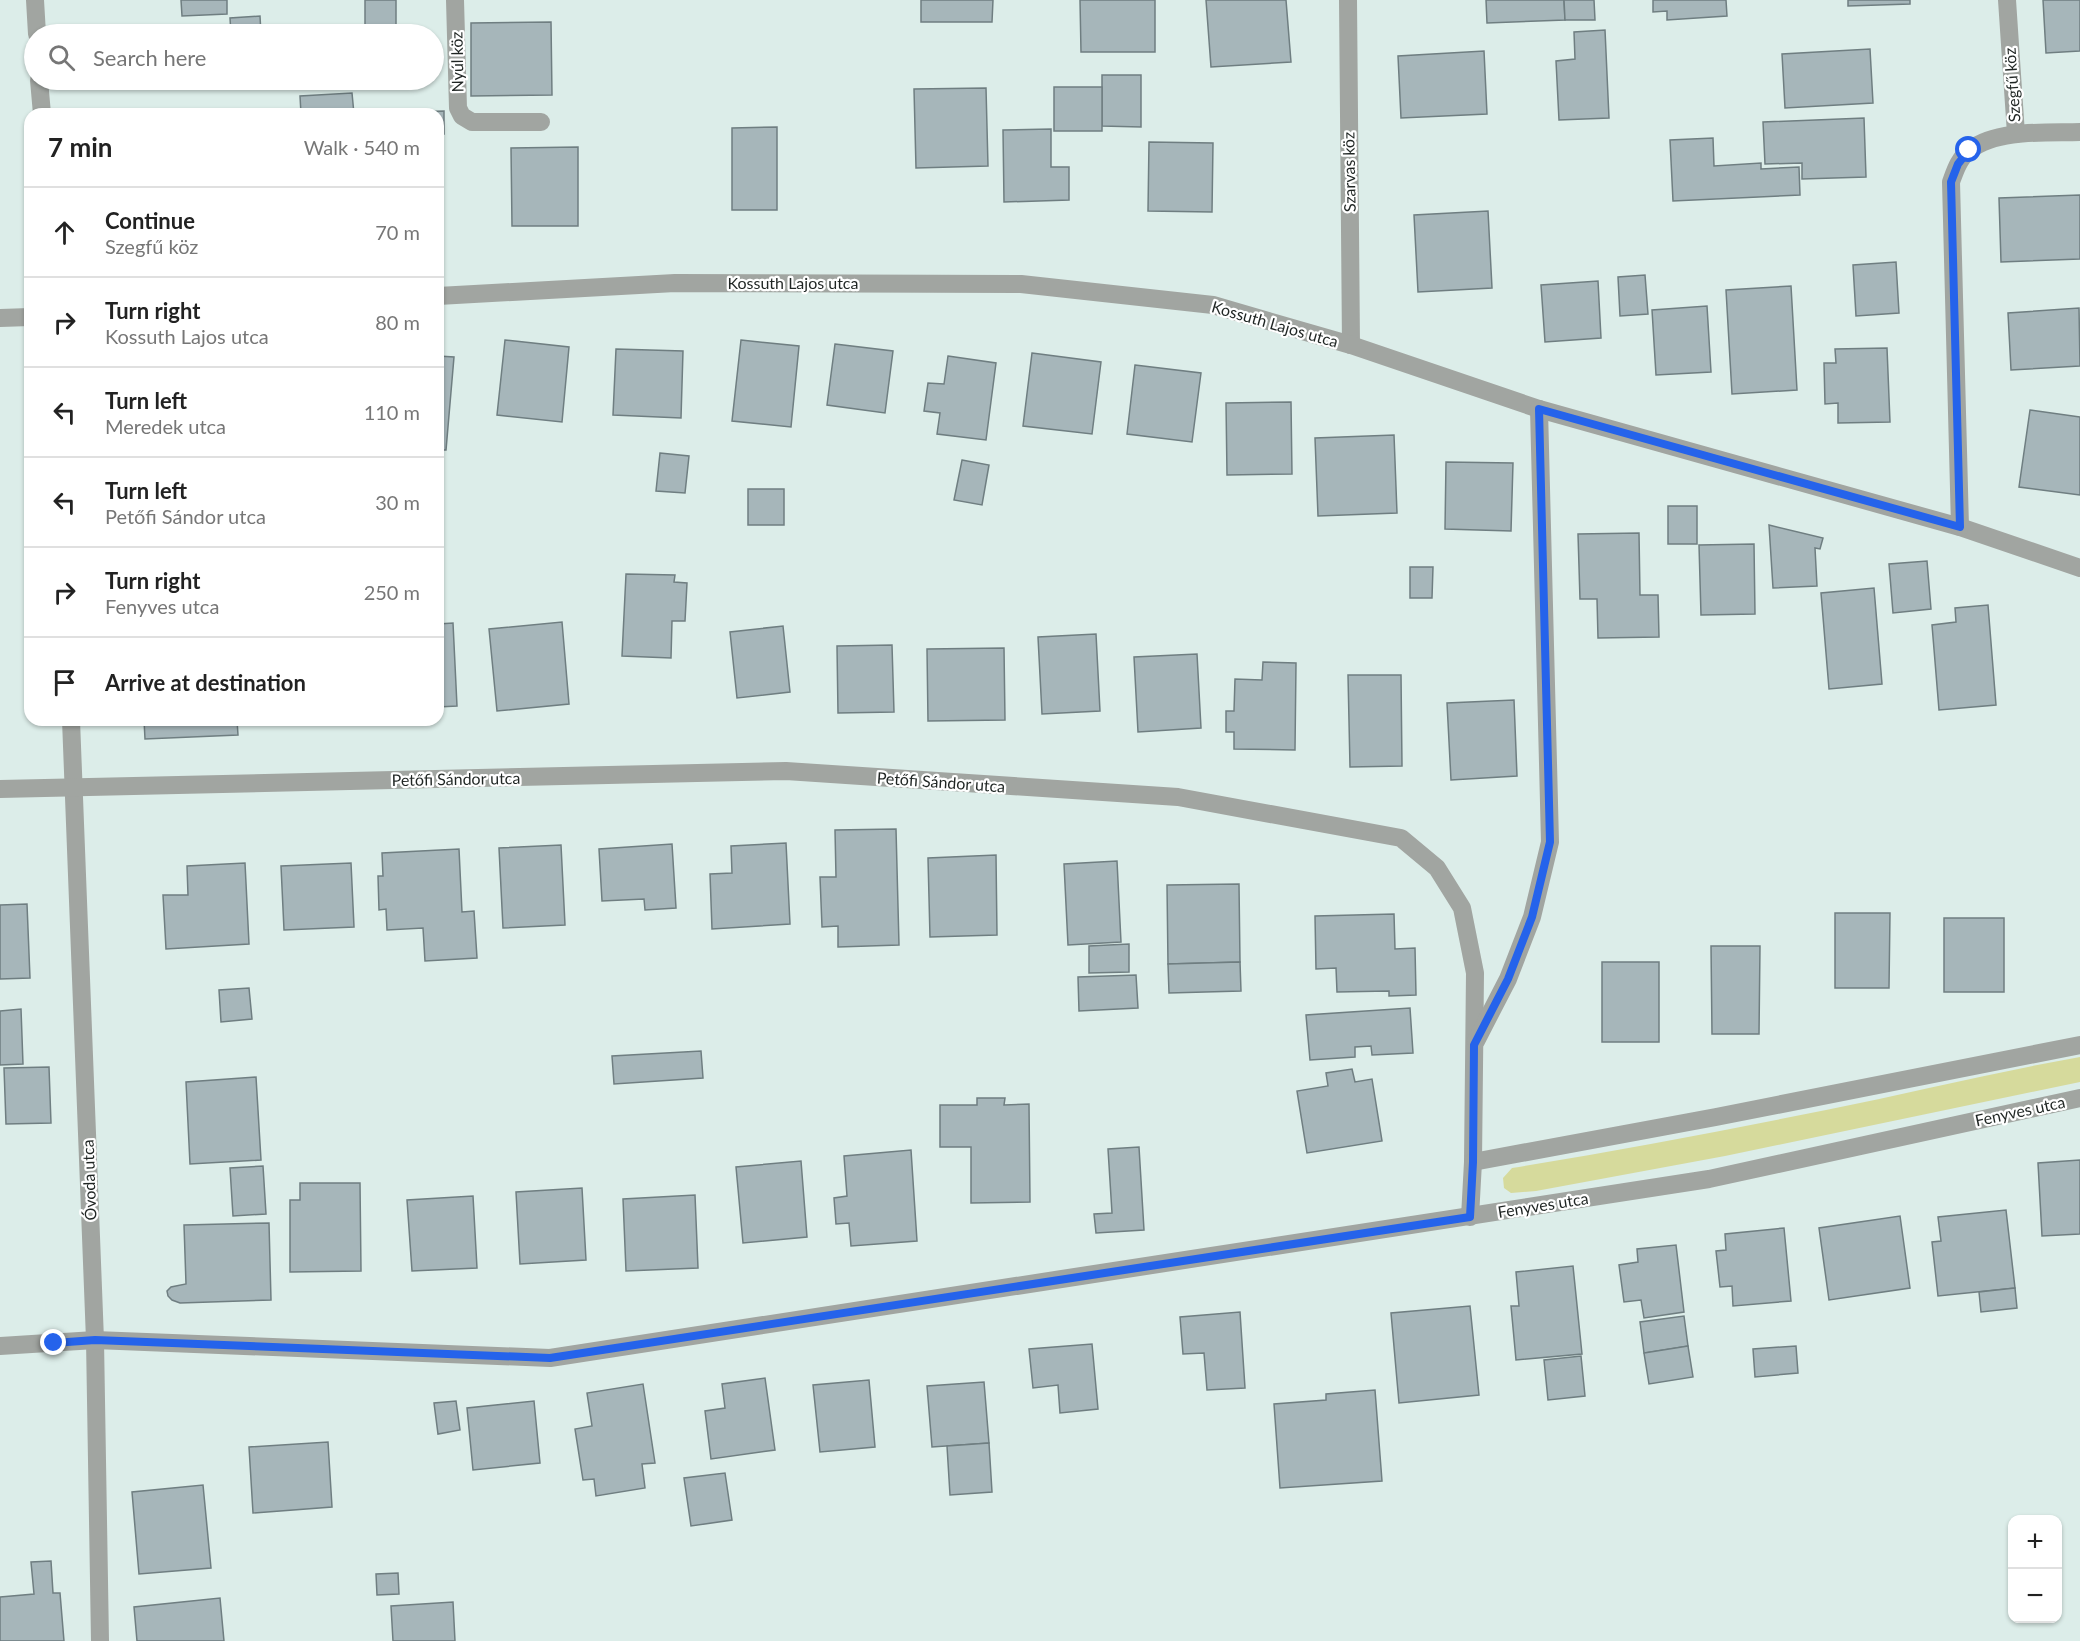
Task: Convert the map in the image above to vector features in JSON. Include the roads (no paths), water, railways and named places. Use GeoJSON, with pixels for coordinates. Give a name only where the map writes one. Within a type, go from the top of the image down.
{"type":"FeatureCollection","features":[{"type":"Feature","properties":{"kind":"street"},"geometry":{"type":"LineString","coordinates":[[35,0],[36,24]]}},
{"type":"Feature","properties":{"kind":"street","name":"Nyúl köz"},"geometry":{"type":"LineString","coordinates":[[455,0],[458,108],[462,116],[472,122],[541,122]]}},
{"type":"Feature","properties":{"kind":"street","name":"Szarvas köz"},"geometry":{"type":"LineString","coordinates":[[1348,0],[1351,345]]}},
{"type":"Feature","properties":{"kind":"street","name":"Szegfű köz"},"geometry":{"type":"LineString","coordinates":[[1960,527],[1951,182],[1958,164],[1969,150],[1988,141],[2016,134],[2007,0]]}},
{"type":"Feature","properties":{"kind":"street"},"geometry":{"type":"LineString","coordinates":[[40,90],[41,108]]}},
{"type":"Feature","properties":{"kind":"street"},"geometry":{"type":"LineString","coordinates":[[2016,134],[2080,132]]}},
{"type":"Feature","properties":{"kind":"street","name":"Kossuth Lajos utca"},"geometry":{"type":"LineString","coordinates":[[444,296],[675,283],[1021,284],[1213,305],[1351,345],[1539,409],[1960,527],[2080,568]]}},
{"type":"Feature","properties":{"kind":"street"},"geometry":{"type":"LineString","coordinates":[[0,318],[24,317]]}},
{"type":"Feature","properties":{"kind":"street"},"geometry":{"type":"LineString","coordinates":[[1474,1045],[1508,979],[1532,917],[1550,842],[1539,409]]}},
{"type":"Feature","properties":{"kind":"street","name":"Óvoda utca"},"geometry":{"type":"LineString","coordinates":[[70,726],[95,1340],[100,1641]]}},
{"type":"Feature","properties":{"kind":"street","name":"Petőfi Sándor utca"},"geometry":{"type":"LineString","coordinates":[[0,789],[786,771],[1178,797],[1401,838],[1437,868],[1462,908],[1475,973],[1473,1162],[1470,1217]]}},
{"type":"Feature","properties":{"kind":"street"},"geometry":{"type":"LineString","coordinates":[[1473,1162],[1716,1117],[2080,1045]]}},
{"type":"Feature","properties":{"kind":"street","name":"Fenyves utca"},"geometry":{"type":"LineString","coordinates":[[0,1346],[95,1340],[550,1358],[1709,1179],[2080,1098]]}}]}
